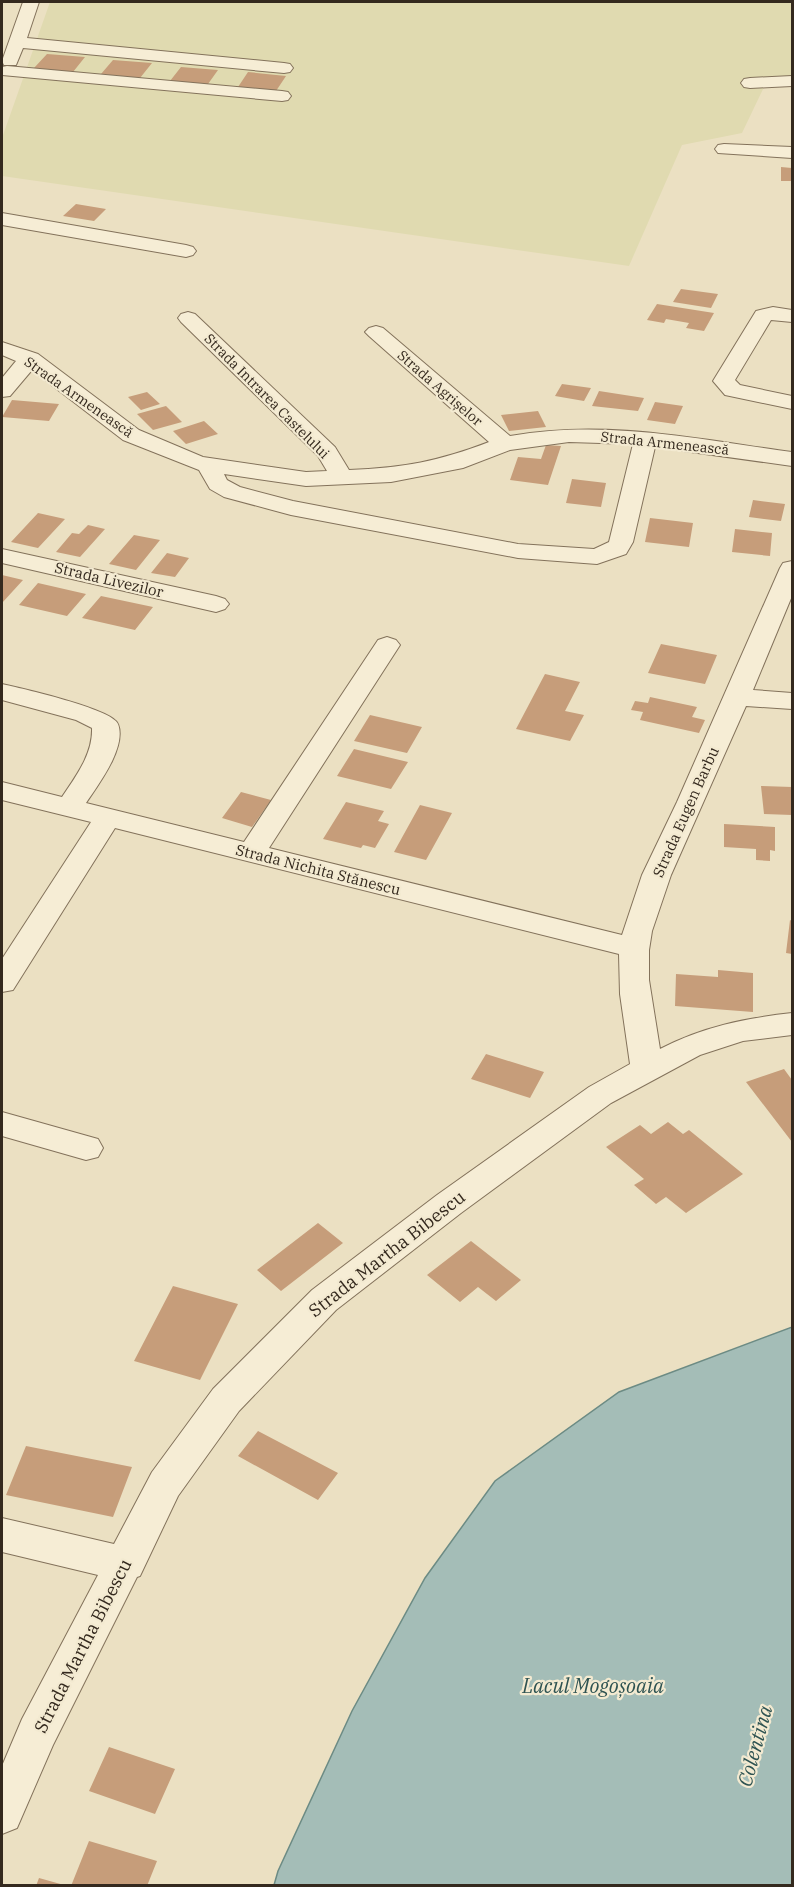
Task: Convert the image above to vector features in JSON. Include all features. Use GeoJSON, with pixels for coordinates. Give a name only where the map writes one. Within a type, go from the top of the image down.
{"type":"FeatureCollection","features":[{"type":"Feature","properties":{"kind":"street"},"geometry":{"type":"LineString","coordinates":[[31,2],[5,73],[282,96]]}},
{"type":"Feature","properties":{"kind":"street"},"geometry":{"type":"LineString","coordinates":[[17,42],[284,68]]}},
{"type":"Feature","properties":{"kind":"street"},"geometry":{"type":"LineString","coordinates":[[750,83],[792,81]]}},
{"type":"Feature","properties":{"kind":"street"},"geometry":{"type":"LineString","coordinates":[[724,149],[792,153]]}},
{"type":"Feature","properties":{"kind":"street"},"geometry":{"type":"LineString","coordinates":[[2,219],[186,251]]}},
{"type":"Feature","properties":{"kind":"street"},"geometry":{"type":"LineString","coordinates":[[792,316],[773,313],[763,315],[724,381],[733,390],[792,402]]}},
{"type":"Feature","properties":{"kind":"street","name":"Strada Intrarea Castelului"},"geometry":{"type":"LineString","coordinates":[[188,318],[327,452],[342,477]]}},
{"type":"Feature","properties":{"kind":"street","name":"Strada Agrișelor"},"geometry":{"type":"LineString","coordinates":[[376,332],[505,444]]}},
{"type":"Feature","properties":{"kind":"street","name":"Strada Armenească"},"geometry":{"type":"LineString","coordinates":[[2,348],[30,359],[131,435],[161,449],[208,465],[306,479],[391,475],[455,463],[505,444],[568,435],[646,439],[792,459]]}},
{"type":"Feature","properties":{"kind":"street"},"geometry":{"type":"LineString","coordinates":[[2,391],[30,359]]}},
{"type":"Feature","properties":{"kind":"street"},"geometry":{"type":"LineString","coordinates":[[208,465],[218,484],[232,492],[291,508],[518,551],[597,557],[617,549],[621,542],[646,439]]}},
{"type":"Feature","properties":{"kind":"street"},"geometry":{"type":"LineString","coordinates":[[291,508],[306,479]]}},
{"type":"Feature","properties":{"kind":"street","name":"Strada Livezilor"},"geometry":{"type":"LineString","coordinates":[[2,556],[216,604]]}},
{"type":"Feature","properties":{"kind":"street","name":"Strada Eugen Barbu"},"geometry":{"type":"LineString","coordinates":[[647,1068],[638,1014],[634,948],[647,898],[738,697],[792,568]]}},
{"type":"Feature","properties":{"kind":"street"},"geometry":{"type":"LineString","coordinates":[[251,853],[387,645]]}},
{"type":"Feature","properties":{"kind":"street"},"geometry":{"type":"LineString","coordinates":[[2,693],[85,714],[105,724],[106,738],[96,764],[69,807]]}},
{"type":"Feature","properties":{"kind":"street"},"geometry":{"type":"LineString","coordinates":[[738,697],[792,700]]}},
{"type":"Feature","properties":{"kind":"street","name":"Strada Nichita Stănescu"},"geometry":{"type":"LineString","coordinates":[[2,791],[634,948]]}},
{"type":"Feature","properties":{"kind":"street"},"geometry":{"type":"LineString","coordinates":[[2,982],[109,816]]}},
{"type":"Feature","properties":{"kind":"street","name":"Strada Martha Bibescu"},"geometry":{"type":"LineString","coordinates":[[2,1813],[37,1732],[126,1564],[165,1484],[226,1400],[324,1300],[449,1204],[600,1095],[689,1047],[741,1030],[792,1024]]}},
{"type":"Feature","properties":{"kind":"street"},"geometry":{"type":"LineString","coordinates":[[2,1124],[86,1148]]}},
{"type":"Feature","properties":{"kind":"street"},"geometry":{"type":"LineString","coordinates":[[2,1535],[126,1564]]}},
{"type":"Feature","properties":{"kind":"shaded area"},"geometry":{"type":"Polygon","coordinates":[[[50,2],[792,2],[792,85],[765,85],[742,133],[682,145],[629,266],[2,176],[2,138],[50,2]]]}},
{"type":"Feature","properties":{"kind":"water","name":"Lacul Mogoșoaia"},"geometry":{"type":"Polygon","coordinates":[[[792,1327],[792,1885],[274,1885],[278,1871],[352,1711],[425,1578],[495,1481],[619,1392],[792,1327]]]}},
{"type":"Feature","properties":{"kind":"building"},"geometry":{"type":"Polygon","coordinates":[[[47,54],[85,57],[73,72],[34,68],[47,54]]]}},
{"type":"Feature","properties":{"kind":"building"},"geometry":{"type":"Polygon","coordinates":[[[113,60],[152,63],[140,78],[101,74],[113,60]]]}},
{"type":"Feature","properties":{"kind":"building"},"geometry":{"type":"Polygon","coordinates":[[[181,67],[218,70],[208,84],[170,81],[181,67]]]}},
{"type":"Feature","properties":{"kind":"building"},"geometry":{"type":"Polygon","coordinates":[[[248,72],[286,76],[276,91],[238,87],[248,72]]]}},
{"type":"Feature","properties":{"kind":"building"},"geometry":{"type":"Polygon","coordinates":[[[781,167],[792,168],[792,181],[781,181],[781,167]]]}},
{"type":"Feature","properties":{"kind":"building"},"geometry":{"type":"Polygon","coordinates":[[[76,204],[106,209],[94,221],[63,216],[76,204]]]}},
{"type":"Feature","properties":{"kind":"building"},"geometry":{"type":"Polygon","coordinates":[[[681,289],[718,294],[711,308],[673,302],[681,289]]]}},
{"type":"Feature","properties":{"kind":"building"},"geometry":{"type":"Polygon","coordinates":[[[657,304],[714,313],[704,331],[686,328],[689,323],[666,319],[664,323],[647,320],[657,304]]]}},
{"type":"Feature","properties":{"kind":"building"},"geometry":{"type":"Polygon","coordinates":[[[562,384],[591,388],[584,401],[555,396],[562,384]]]}},
{"type":"Feature","properties":{"kind":"building"},"geometry":{"type":"Polygon","coordinates":[[[599,391],[644,398],[638,411],[592,406],[599,391]]]}},
{"type":"Feature","properties":{"kind":"building"},"geometry":{"type":"Polygon","coordinates":[[[147,392],[160,404],[141,410],[128,397],[147,392]]]}},
{"type":"Feature","properties":{"kind":"building"},"geometry":{"type":"Polygon","coordinates":[[[12,400],[59,404],[49,421],[2,417],[12,400]]]}},
{"type":"Feature","properties":{"kind":"building"},"geometry":{"type":"Polygon","coordinates":[[[655,402],[683,406],[675,424],[647,420],[655,402]]]}},
{"type":"Feature","properties":{"kind":"building"},"geometry":{"type":"Polygon","coordinates":[[[166,406],[182,422],[153,430],[137,414],[166,406]]]}},
{"type":"Feature","properties":{"kind":"building"},"geometry":{"type":"Polygon","coordinates":[[[538,411],[546,427],[509,431],[501,415],[538,411]]]}},
{"type":"Feature","properties":{"kind":"building"},"geometry":{"type":"Polygon","coordinates":[[[204,421],[218,434],[186,444],[173,431],[204,421]]]}},
{"type":"Feature","properties":{"kind":"building"},"geometry":{"type":"Polygon","coordinates":[[[546,445],[561,446],[548,485],[510,480],[518,457],[541,459],[546,445]]]}},
{"type":"Feature","properties":{"kind":"building"},"geometry":{"type":"Polygon","coordinates":[[[572,479],[606,483],[601,507],[566,503],[572,479]]]}},
{"type":"Feature","properties":{"kind":"building"},"geometry":{"type":"Polygon","coordinates":[[[753,500],[785,504],[781,521],[749,517],[753,500]]]}},
{"type":"Feature","properties":{"kind":"building"},"geometry":{"type":"Polygon","coordinates":[[[38,513],[65,519],[38,548],[11,542],[38,513]]]}},
{"type":"Feature","properties":{"kind":"building"},"geometry":{"type":"Polygon","coordinates":[[[650,518],[693,523],[689,547],[645,542],[650,518]]]}},
{"type":"Feature","properties":{"kind":"building"},"geometry":{"type":"Polygon","coordinates":[[[88,525],[105,529],[80,557],[56,552],[72,533],[79,534],[88,525]]]}},
{"type":"Feature","properties":{"kind":"building"},"geometry":{"type":"Polygon","coordinates":[[[735,529],[772,533],[770,556],[732,552],[735,529]]]}},
{"type":"Feature","properties":{"kind":"building"},"geometry":{"type":"Polygon","coordinates":[[[134,535],[160,540],[136,570],[109,564],[134,535]]]}},
{"type":"Feature","properties":{"kind":"building"},"geometry":{"type":"Polygon","coordinates":[[[167,553],[189,558],[175,577],[151,573],[167,553]]]}},
{"type":"Feature","properties":{"kind":"building"},"geometry":{"type":"Polygon","coordinates":[[[2,575],[23,580],[2,603],[2,575]]]}},
{"type":"Feature","properties":{"kind":"building"},"geometry":{"type":"Polygon","coordinates":[[[38,583],[86,594],[67,616],[19,605],[38,583]]]}},
{"type":"Feature","properties":{"kind":"building"},"geometry":{"type":"Polygon","coordinates":[[[101,596],[153,607],[135,630],[82,618],[101,596]]]}},
{"type":"Feature","properties":{"kind":"building"},"geometry":{"type":"Polygon","coordinates":[[[661,644],[717,655],[705,684],[648,673],[661,644]]]}},
{"type":"Feature","properties":{"kind":"building"},"geometry":{"type":"Polygon","coordinates":[[[545,674],[580,682],[565,711],[584,715],[570,741],[516,729],[545,674]]]}},
{"type":"Feature","properties":{"kind":"building"},"geometry":{"type":"Polygon","coordinates":[[[650,697],[697,707],[692,717],[705,720],[699,733],[640,720],[643,712],[631,710],[635,701],[648,703],[650,697]]]}},
{"type":"Feature","properties":{"kind":"building"},"geometry":{"type":"Polygon","coordinates":[[[370,715],[422,727],[407,753],[354,741],[370,715]]]}},
{"type":"Feature","properties":{"kind":"building"},"geometry":{"type":"Polygon","coordinates":[[[354,749],[408,762],[391,789],[337,776],[354,749]]]}},
{"type":"Feature","properties":{"kind":"building"},"geometry":{"type":"Polygon","coordinates":[[[761,786],[792,787],[792,815],[764,814],[761,786]]]}},
{"type":"Feature","properties":{"kind":"building"},"geometry":{"type":"Polygon","coordinates":[[[241,792],[271,800],[252,827],[222,818],[241,792]]]}},
{"type":"Feature","properties":{"kind":"building"},"geometry":{"type":"Polygon","coordinates":[[[346,802],[384,811],[378,821],[389,824],[375,848],[363,845],[361,848],[323,839],[346,802]]]}},
{"type":"Feature","properties":{"kind":"building"},"geometry":{"type":"Polygon","coordinates":[[[420,805],[452,813],[426,860],[394,852],[420,805]]]}},
{"type":"Feature","properties":{"kind":"building"},"geometry":{"type":"Polygon","coordinates":[[[724,824],[775,827],[775,851],[770,850],[770,861],[756,860],[756,849],[724,847],[724,824]]]}},
{"type":"Feature","properties":{"kind":"building"},"geometry":{"type":"Polygon","coordinates":[[[790,920],[792,921],[792,954],[786,953],[790,920]]]}},
{"type":"Feature","properties":{"kind":"building"},"geometry":{"type":"Polygon","coordinates":[[[718,970],[753,973],[753,1012],[675,1006],[676,974],[718,977],[718,970]]]}},
{"type":"Feature","properties":{"kind":"building"},"geometry":{"type":"Polygon","coordinates":[[[486,1054],[544,1072],[530,1098],[471,1079],[486,1054]]]}},
{"type":"Feature","properties":{"kind":"building"},"geometry":{"type":"Polygon","coordinates":[[[784,1069],[792,1080],[792,1142],[746,1082],[784,1069]]]}},
{"type":"Feature","properties":{"kind":"building"},"geometry":{"type":"Polygon","coordinates":[[[668,1122],[683,1134],[689,1130],[743,1174],[686,1213],[666,1197],[656,1204],[634,1185],[644,1179],[606,1147],[640,1125],[651,1134],[668,1122]]]}},
{"type":"Feature","properties":{"kind":"building"},"geometry":{"type":"Polygon","coordinates":[[[318,1223],[343,1243],[281,1291],[257,1270],[318,1223]]]}},
{"type":"Feature","properties":{"kind":"building"},"geometry":{"type":"Polygon","coordinates":[[[471,1241],[521,1280],[496,1301],[478,1287],[460,1302],[427,1275],[471,1241]]]}},
{"type":"Feature","properties":{"kind":"building"},"geometry":{"type":"Polygon","coordinates":[[[173,1286],[238,1304],[200,1380],[134,1361],[173,1286]]]}},
{"type":"Feature","properties":{"kind":"building"},"geometry":{"type":"Polygon","coordinates":[[[258,1431],[338,1473],[318,1500],[238,1456],[258,1431]]]}},
{"type":"Feature","properties":{"kind":"building"},"geometry":{"type":"Polygon","coordinates":[[[26,1446],[132,1467],[113,1517],[6,1495],[26,1446]]]}},
{"type":"Feature","properties":{"kind":"building"},"geometry":{"type":"Polygon","coordinates":[[[109,1747],[175,1769],[155,1814],[89,1791],[109,1747]]]}},
{"type":"Feature","properties":{"kind":"building"},"geometry":{"type":"Polygon","coordinates":[[[89,1841],[157,1861],[147,1886],[71,1886],[89,1841]]]}},
{"type":"Feature","properties":{"kind":"building"},"geometry":{"type":"Polygon","coordinates":[[[39,1878],[64,1885],[64,1886],[36,1886],[39,1878]]]}},
{"type":"Feature","properties":{"kind":"water label","name":"Colentina"},"geometry":{"type":"Point","coordinates":[755,1746]}}]}
